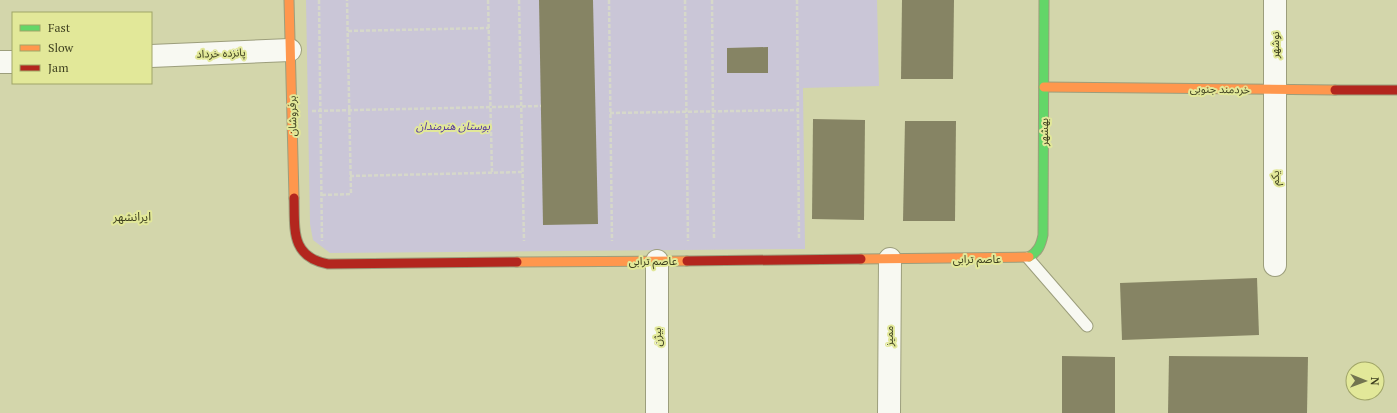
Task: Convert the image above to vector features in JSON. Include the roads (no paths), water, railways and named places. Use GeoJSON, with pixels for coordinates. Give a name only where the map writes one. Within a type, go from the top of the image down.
{"type":"FeatureCollection","features":[{"type":"Feature","properties":{"kind":"street","name":"برفروشان"},"geometry":{"type":"LineString","coordinates":[[289,0],[295,232]]}},
{"type":"Feature","properties":{"kind":"street","name":"بهشهر"},"geometry":{"type":"LineString","coordinates":[[1028,258],[1038,251],[1042,244],[1043,235],[1044,0]]}},
{"type":"Feature","properties":{"kind":"street","name":"نوشهر"},"geometry":{"type":"LineString","coordinates":[[1275,0],[1275,90]]}},
{"type":"Feature","properties":{"kind":"street","name":"پانزده خرداد"},"geometry":{"type":"LineString","coordinates":[[152,56],[290,50]]}},
{"type":"Feature","properties":{"kind":"street"},"geometry":{"type":"LineString","coordinates":[[0,62],[12,62]]}},
{"type":"Feature","properties":{"kind":"street","name":"خردمند جنوبی"},"geometry":{"type":"LineString","coordinates":[[1044,87],[1397,90]]}},
{"type":"Feature","properties":{"kind":"street","name":"یکم"},"geometry":{"type":"LineString","coordinates":[[1275,90],[1276,265]]}},
{"type":"Feature","properties":{"kind":"street","name":"عاصم ترابی"},"geometry":{"type":"LineString","coordinates":[[295,232],[300,248],[306,256],[313,260],[328,264],[1028,258]]}},
{"type":"Feature","properties":{"kind":"street","name":"ممیز"},"geometry":{"type":"LineString","coordinates":[[889,413],[890,259]]}},
{"type":"Feature","properties":{"kind":"street","name":"بیژن"},"geometry":{"type":"LineString","coordinates":[[657,261],[657,413]]}},
{"type":"Feature","properties":{"kind":"lane"},"geometry":{"type":"LineString","coordinates":[[1028,258],[1087,326]]}},
{"type":"Feature","properties":{"kind":"district","name":"ایرانشهر"},"geometry":{"type":"Point","coordinates":[132,217]}},
{"type":"Feature","properties":{"kind":"park label","name":"بوستان هنرمندان"},"geometry":{"type":"Point","coordinates":[453,126]}}]}
